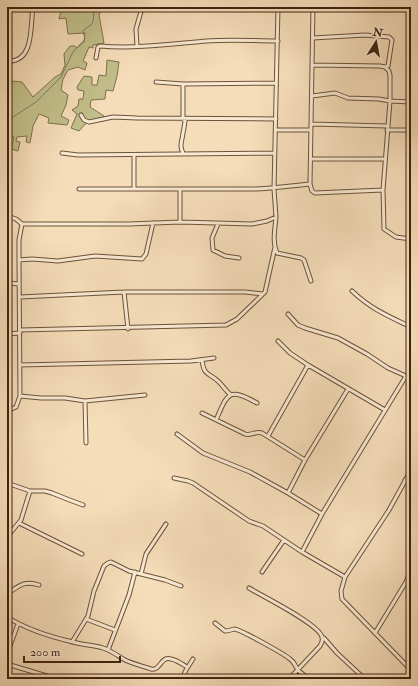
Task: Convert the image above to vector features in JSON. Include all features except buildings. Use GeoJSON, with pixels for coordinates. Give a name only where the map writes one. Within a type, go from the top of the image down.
{"type":"FeatureCollection","features":[{"type":"Feature","properties":{"kind":"street"},"geometry":{"type":"LineString","coordinates":[[137,46],[136,29],[143,7]]}},
{"type":"Feature","properties":{"kind":"street"},"geometry":{"type":"LineString","coordinates":[[7,334],[20,332],[226,325],[237,318],[265,292],[274,247],[276,217],[274,189],[278,7],[195,9]]}},
{"type":"Feature","properties":{"kind":"street"},"geometry":{"type":"LineString","coordinates":[[313,7],[310,184],[312,191],[315,193],[383,190]]}},
{"type":"Feature","properties":{"kind":"street"},"geometry":{"type":"LineString","coordinates":[[7,8],[33,8],[29,46],[20,57],[15,60],[7,61]]}},
{"type":"Feature","properties":{"kind":"street"},"geometry":{"type":"LineString","coordinates":[[313,38],[365,35],[388,37],[392,40],[392,44],[388,66],[385,67]]}},
{"type":"Feature","properties":{"kind":"street"},"geometry":{"type":"LineString","coordinates":[[96,58],[98,47],[100,46],[137,46],[209,41],[278,41]]}},
{"type":"Feature","properties":{"kind":"street"},"geometry":{"type":"LineString","coordinates":[[312,66],[385,67],[389,70],[390,101],[383,190],[384,229],[396,236],[411,239]]}},
{"type":"Feature","properties":{"kind":"street"},"geometry":{"type":"LineString","coordinates":[[156,82],[183,84],[276,83]]}},
{"type":"Feature","properties":{"kind":"street"},"geometry":{"type":"LineString","coordinates":[[183,84],[184,119],[183,134],[180,143],[183,153]]}},
{"type":"Feature","properties":{"kind":"street"},"geometry":{"type":"LineString","coordinates":[[312,96],[335,93],[348,98],[411,102]]}},
{"type":"Feature","properties":{"kind":"street"},"geometry":{"type":"LineString","coordinates":[[81,114],[84,120],[89,122],[118,117],[276,119]]}},
{"type":"Feature","properties":{"kind":"street"},"geometry":{"type":"LineString","coordinates":[[311,124],[387,126]]}},
{"type":"Feature","properties":{"kind":"street"},"geometry":{"type":"LineString","coordinates":[[276,130],[311,130]]}},
{"type":"Feature","properties":{"kind":"street"},"geometry":{"type":"LineString","coordinates":[[387,130],[411,130]]}},
{"type":"Feature","properties":{"kind":"street"},"geometry":{"type":"LineString","coordinates":[[62,153],[78,155],[134,155],[183,153],[275,153]]}},
{"type":"Feature","properties":{"kind":"street"},"geometry":{"type":"LineString","coordinates":[[134,155],[134,189]]}},
{"type":"Feature","properties":{"kind":"street"},"geometry":{"type":"LineString","coordinates":[[311,159],[385,159]]}},
{"type":"Feature","properties":{"kind":"street"},"geometry":{"type":"LineString","coordinates":[[79,189],[274,189],[280,186],[310,184]]}},
{"type":"Feature","properties":{"kind":"street"},"geometry":{"type":"LineString","coordinates":[[180,189],[180,222]]}},
{"type":"Feature","properties":{"kind":"street"},"geometry":{"type":"LineString","coordinates":[[7,216],[14,218],[22,224],[153,224],[180,222],[252,224],[267,221],[276,217]]}},
{"type":"Feature","properties":{"kind":"street"},"geometry":{"type":"LineString","coordinates":[[7,411],[16,407],[20,396],[19,260],[22,224]]}},
{"type":"Feature","properties":{"kind":"street"},"geometry":{"type":"LineString","coordinates":[[19,260],[32,259],[58,261],[96,256],[142,259],[146,254],[153,224]]}},
{"type":"Feature","properties":{"kind":"street"},"geometry":{"type":"LineString","coordinates":[[218,224],[212,238],[213,250],[225,256],[240,258]]}},
{"type":"Feature","properties":{"kind":"street"},"geometry":{"type":"LineString","coordinates":[[274,247],[277,253],[298,257],[304,260],[311,281]]}},
{"type":"Feature","properties":{"kind":"street"},"geometry":{"type":"LineString","coordinates":[[7,283],[19,284]]}},
{"type":"Feature","properties":{"kind":"street"},"geometry":{"type":"LineString","coordinates":[[352,291],[363,302],[376,310],[411,327]]}},
{"type":"Feature","properties":{"kind":"street"},"geometry":{"type":"LineString","coordinates":[[20,296],[124,292],[245,292],[263,294]]}},
{"type":"Feature","properties":{"kind":"street"},"geometry":{"type":"LineString","coordinates":[[124,292],[128,328]]}},
{"type":"Feature","properties":{"kind":"street"},"geometry":{"type":"LineString","coordinates":[[288,314],[298,325],[338,338],[367,354],[388,368],[411,378]]}},
{"type":"Feature","properties":{"kind":"street"},"geometry":{"type":"LineString","coordinates":[[278,341],[290,353],[308,365],[385,410]]}},
{"type":"Feature","properties":{"kind":"street"},"geometry":{"type":"LineString","coordinates":[[20,365],[202,360],[214,358]]}},
{"type":"Feature","properties":{"kind":"street"},"geometry":{"type":"LineString","coordinates":[[202,360],[203,367],[208,375],[219,382],[230,394]]}},
{"type":"Feature","properties":{"kind":"street"},"geometry":{"type":"LineString","coordinates":[[268,436],[308,365]]}},
{"type":"Feature","properties":{"kind":"street"},"geometry":{"type":"LineString","coordinates":[[302,552],[322,514],[406,376]]}},
{"type":"Feature","properties":{"kind":"street"},"geometry":{"type":"LineString","coordinates":[[288,492],[305,460],[348,389]]}},
{"type":"Feature","properties":{"kind":"street"},"geometry":{"type":"LineString","coordinates":[[216,420],[225,400],[230,394],[240,394],[257,403]]}},
{"type":"Feature","properties":{"kind":"street"},"geometry":{"type":"LineString","coordinates":[[20,396],[65,398],[86,401],[145,395]]}},
{"type":"Feature","properties":{"kind":"street"},"geometry":{"type":"LineString","coordinates":[[86,401],[86,443]]}},
{"type":"Feature","properties":{"kind":"street"},"geometry":{"type":"LineString","coordinates":[[202,413],[244,434],[248,435],[258,432],[268,436],[305,460]]}},
{"type":"Feature","properties":{"kind":"street"},"geometry":{"type":"LineString","coordinates":[[177,434],[203,453],[232,466],[239,467],[288,492],[322,514]]}},
{"type":"Feature","properties":{"kind":"street"},"geometry":{"type":"LineString","coordinates":[[411,470],[389,510],[345,577],[341,591],[342,599],[345,604],[376,633],[411,670]]}},
{"type":"Feature","properties":{"kind":"street"},"geometry":{"type":"LineString","coordinates":[[174,478],[193,483],[249,521],[263,526],[302,552],[345,577]]}},
{"type":"Feature","properties":{"kind":"street"},"geometry":{"type":"LineString","coordinates":[[405,480],[411,484]]}},
{"type":"Feature","properties":{"kind":"street"},"geometry":{"type":"LineString","coordinates":[[7,483],[30,491],[52,492],[84,505]]}},
{"type":"Feature","properties":{"kind":"street"},"geometry":{"type":"LineString","coordinates":[[7,537],[22,518],[30,491]]}},
{"type":"Feature","properties":{"kind":"street"},"geometry":{"type":"LineString","coordinates":[[19,523],[82,554]]}},
{"type":"Feature","properties":{"kind":"street"},"geometry":{"type":"LineString","coordinates":[[141,574],[146,554],[166,524]]}},
{"type":"Feature","properties":{"kind":"street"},"geometry":{"type":"LineString","coordinates":[[262,572],[284,540]]}},
{"type":"Feature","properties":{"kind":"street"},"geometry":{"type":"LineString","coordinates":[[72,642],[86,619],[94,590],[106,564],[111,562],[123,568],[181,586]]}},
{"type":"Feature","properties":{"kind":"street"},"geometry":{"type":"LineString","coordinates":[[376,633],[406,582],[411,570]]}},
{"type":"Feature","properties":{"kind":"street"},"geometry":{"type":"LineString","coordinates":[[108,650],[129,595],[135,572]]}},
{"type":"Feature","properties":{"kind":"street"},"geometry":{"type":"LineString","coordinates":[[7,594],[20,585],[26,583],[31,582],[39,585]]}},
{"type":"Feature","properties":{"kind":"street"},"geometry":{"type":"LineString","coordinates":[[406,582],[411,586]]}},
{"type":"Feature","properties":{"kind":"street"},"geometry":{"type":"LineString","coordinates":[[249,588],[302,619],[317,630],[322,638],[365,679]]}},
{"type":"Feature","properties":{"kind":"street"},"geometry":{"type":"LineString","coordinates":[[7,617],[18,624],[72,642],[97,646],[116,653],[125,660],[152,669],[157,668],[166,658],[187,667]]}},
{"type":"Feature","properties":{"kind":"street"},"geometry":{"type":"LineString","coordinates":[[86,619],[115,630]]}},
{"type":"Feature","properties":{"kind":"street"},"geometry":{"type":"LineString","coordinates":[[215,623],[225,631],[236,630],[243,632],[275,649],[291,659],[298,670],[309,679]]}},
{"type":"Feature","properties":{"kind":"street"},"geometry":{"type":"LineString","coordinates":[[7,654],[18,624]]}},
{"type":"Feature","properties":{"kind":"street"},"geometry":{"type":"LineString","coordinates":[[289,679],[320,646],[322,643],[322,638]]}},
{"type":"Feature","properties":{"kind":"street"},"geometry":{"type":"LineString","coordinates":[[182,679],[187,667],[193,659]]}},
{"type":"Feature","properties":{"kind":"street"},"geometry":{"type":"LineString","coordinates":[[407,666],[411,659]]}},
{"type":"Feature","properties":{"kind":"street"},"geometry":{"type":"LineString","coordinates":[[7,664],[45,678],[57,679]]}},
{"type":"Feature","properties":{"kind":"shaded area"},"geometry":{"type":"Polygon","coordinates":[[[62,7],[110,7],[101,10],[99,15],[104,43],[93,45],[93,48],[89,47],[83,61],[87,63],[85,70],[78,67],[68,70],[63,79],[61,90],[68,95],[66,105],[61,116],[69,120],[67,125],[48,123],[49,118],[39,114],[33,126],[30,143],[26,142],[27,136],[17,137],[16,141],[20,142],[18,151],[11,149],[14,137],[7,135],[7,113],[9,113],[12,108],[8,105],[10,102],[7,100],[7,83],[12,81],[22,82],[33,97],[55,77],[61,74],[65,65],[64,54],[70,46],[75,46],[77,48],[84,42],[85,33],[68,34],[66,18],[59,19],[62,7]]]}},
{"type":"Feature","properties":{"kind":"shaded area"},"geometry":{"type":"Polygon","coordinates":[[[107,60],[119,62],[113,91],[106,90],[105,99],[91,100],[90,107],[104,116],[103,118],[88,121],[79,131],[71,128],[77,114],[72,110],[78,106],[79,99],[83,99],[84,91],[78,90],[77,87],[84,76],[92,77],[92,85],[97,85],[99,75],[106,76],[107,60]]]}},
{"type":"Feature","properties":{"kind":"waterway"},"geometry":{"type":"LineString","coordinates":[[7,121],[36,102],[61,77],[73,52],[85,39],[83,31],[92,23],[94,7]]}}]}
